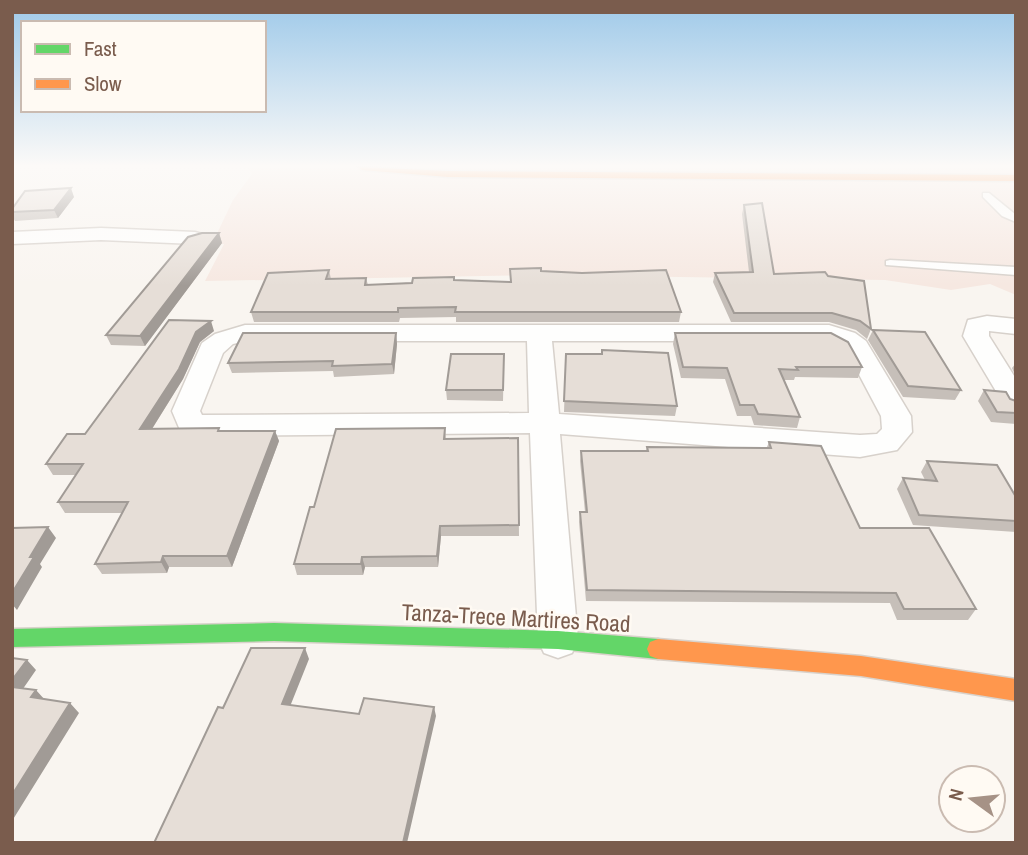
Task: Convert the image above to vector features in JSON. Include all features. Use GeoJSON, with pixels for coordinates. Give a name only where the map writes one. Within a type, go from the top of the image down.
{"type":"FeatureCollection","features":[{"type":"Feature","properties":{"kind":"main road","name":"Tanza-Trece Martires Road"},"geometry":{"type":"LineString","coordinates":[[12,638],[274,632],[558,640],[862,666],[1016,690]]}},
{"type":"Feature","properties":{"kind":"street"},"geometry":{"type":"LineString","coordinates":[[12,239],[101,234],[195,238]]}},
{"type":"Feature","properties":{"kind":"street"},"geometry":{"type":"LineString","coordinates":[[1016,327],[987,323],[977,325],[976,336],[1016,402]]}},
{"type":"Feature","properties":{"kind":"street"},"geometry":{"type":"LineString","coordinates":[[245,333],[539,333],[829,333],[846,338],[857,346],[897,416],[897,432],[886,443],[860,446],[544,423],[206,426],[190,423],[187,411],[211,349],[224,339],[245,333]]}},
{"type":"Feature","properties":{"kind":"street"},"geometry":{"type":"LineString","coordinates":[[539,333],[558,640]]}},
{"type":"Feature","properties":{"kind":"lane"},"geometry":{"type":"LineString","coordinates":[[999,207],[1016,219]]}},
{"type":"Feature","properties":{"kind":"lane"},"geometry":{"type":"LineString","coordinates":[[890,263],[1016,271]]}},
{"type":"Feature","properties":{"kind":"shaded area"},"geometry":{"type":"Polygon","coordinates":[[[230,207],[1016,207],[1016,295],[990,284],[951,290],[885,280],[545,275],[205,281],[224,244],[212,244],[230,207]]]}},
{"type":"Feature","properties":{"kind":"building"},"geometry":{"type":"Polygon","coordinates":[[[56,207],[54,210],[12,212],[12,209],[56,207]]]}},
{"type":"Feature","properties":{"kind":"building"},"geometry":{"type":"Polygon","coordinates":[[[744,207],[763,207],[774,274],[825,272],[828,276],[864,281],[871,329],[860,321],[832,313],[734,313],[715,273],[753,272],[744,207]]]}},
{"type":"Feature","properties":{"kind":"building"},"geometry":{"type":"Polygon","coordinates":[[[202,233],[219,233],[140,336],[106,335],[188,237],[202,233]]]}},
{"type":"Feature","properties":{"kind":"building"},"geometry":{"type":"Polygon","coordinates":[[[541,268],[541,271],[582,273],[666,270],[681,312],[455,312],[456,307],[398,308],[398,312],[251,312],[268,273],[329,270],[326,279],[366,278],[365,285],[412,283],[413,278],[454,277],[454,280],[511,282],[510,269],[541,268]]]}},
{"type":"Feature","properties":{"kind":"building"},"geometry":{"type":"Polygon","coordinates":[[[169,320],[211,321],[196,332],[179,369],[140,429],[219,428],[218,431],[275,431],[227,556],[163,556],[161,562],[95,564],[128,502],[58,502],[83,464],[46,464],[67,434],[85,434],[169,320]]]}},
{"type":"Feature","properties":{"kind":"building"},"geometry":{"type":"Polygon","coordinates":[[[873,330],[925,332],[961,390],[908,386],[873,330]]]}},
{"type":"Feature","properties":{"kind":"building"},"geometry":{"type":"Polygon","coordinates":[[[243,333],[396,333],[392,364],[332,366],[333,361],[228,363],[243,333]]]}},
{"type":"Feature","properties":{"kind":"building"},"geometry":{"type":"Polygon","coordinates":[[[675,333],[831,333],[848,342],[862,367],[779,369],[800,417],[758,414],[754,405],[740,405],[727,368],[683,367],[675,333]]]}},
{"type":"Feature","properties":{"kind":"building"},"geometry":{"type":"Polygon","coordinates":[[[602,350],[668,353],[677,406],[564,401],[566,354],[602,354],[602,350]]]}},
{"type":"Feature","properties":{"kind":"building"},"geometry":{"type":"Polygon","coordinates":[[[451,354],[504,354],[503,390],[446,390],[451,354]]]}},
{"type":"Feature","properties":{"kind":"building"},"geometry":{"type":"Polygon","coordinates":[[[984,390],[1006,392],[1010,399],[1016,401],[1016,413],[997,412],[984,390]]]}},
{"type":"Feature","properties":{"kind":"building"},"geometry":{"type":"Polygon","coordinates":[[[445,428],[444,439],[518,438],[519,525],[440,526],[437,556],[362,557],[361,564],[294,564],[310,507],[314,507],[336,429],[445,428]]]}},
{"type":"Feature","properties":{"kind":"building"},"geometry":{"type":"Polygon","coordinates":[[[769,442],[821,446],[860,528],[929,528],[976,609],[904,609],[896,593],[587,590],[580,512],[587,512],[581,451],[648,451],[647,447],[771,448],[769,442]]]}},
{"type":"Feature","properties":{"kind":"building"},"geometry":{"type":"Polygon","coordinates":[[[927,461],[997,465],[1016,497],[1016,521],[919,515],[903,478],[937,481],[927,461]]]}},
{"type":"Feature","properties":{"kind":"building"},"geometry":{"type":"Polygon","coordinates":[[[48,527],[30,557],[34,557],[12,593],[12,528],[48,527]]]}},
{"type":"Feature","properties":{"kind":"building"},"geometry":{"type":"Polygon","coordinates":[[[251,648],[305,648],[282,704],[359,714],[364,698],[434,707],[403,843],[154,843],[218,707],[223,708],[251,648]]]}},
{"type":"Feature","properties":{"kind":"building"},"geometry":{"type":"Polygon","coordinates":[[[12,658],[27,660],[12,680],[12,658]]]}},
{"type":"Feature","properties":{"kind":"building"},"geometry":{"type":"Polygon","coordinates":[[[12,687],[36,690],[31,697],[70,703],[12,795],[12,687]]]}},
{"type":"Feature","properties":{"kind":"traffic: fast"},"geometry":{"type":"LineString","coordinates":[[12,638],[274,632],[558,640],[658,649]]}},
{"type":"Feature","properties":{"kind":"traffic: slow"},"geometry":{"type":"LineString","coordinates":[[658,649],[861,666],[1016,690]]}}]}
